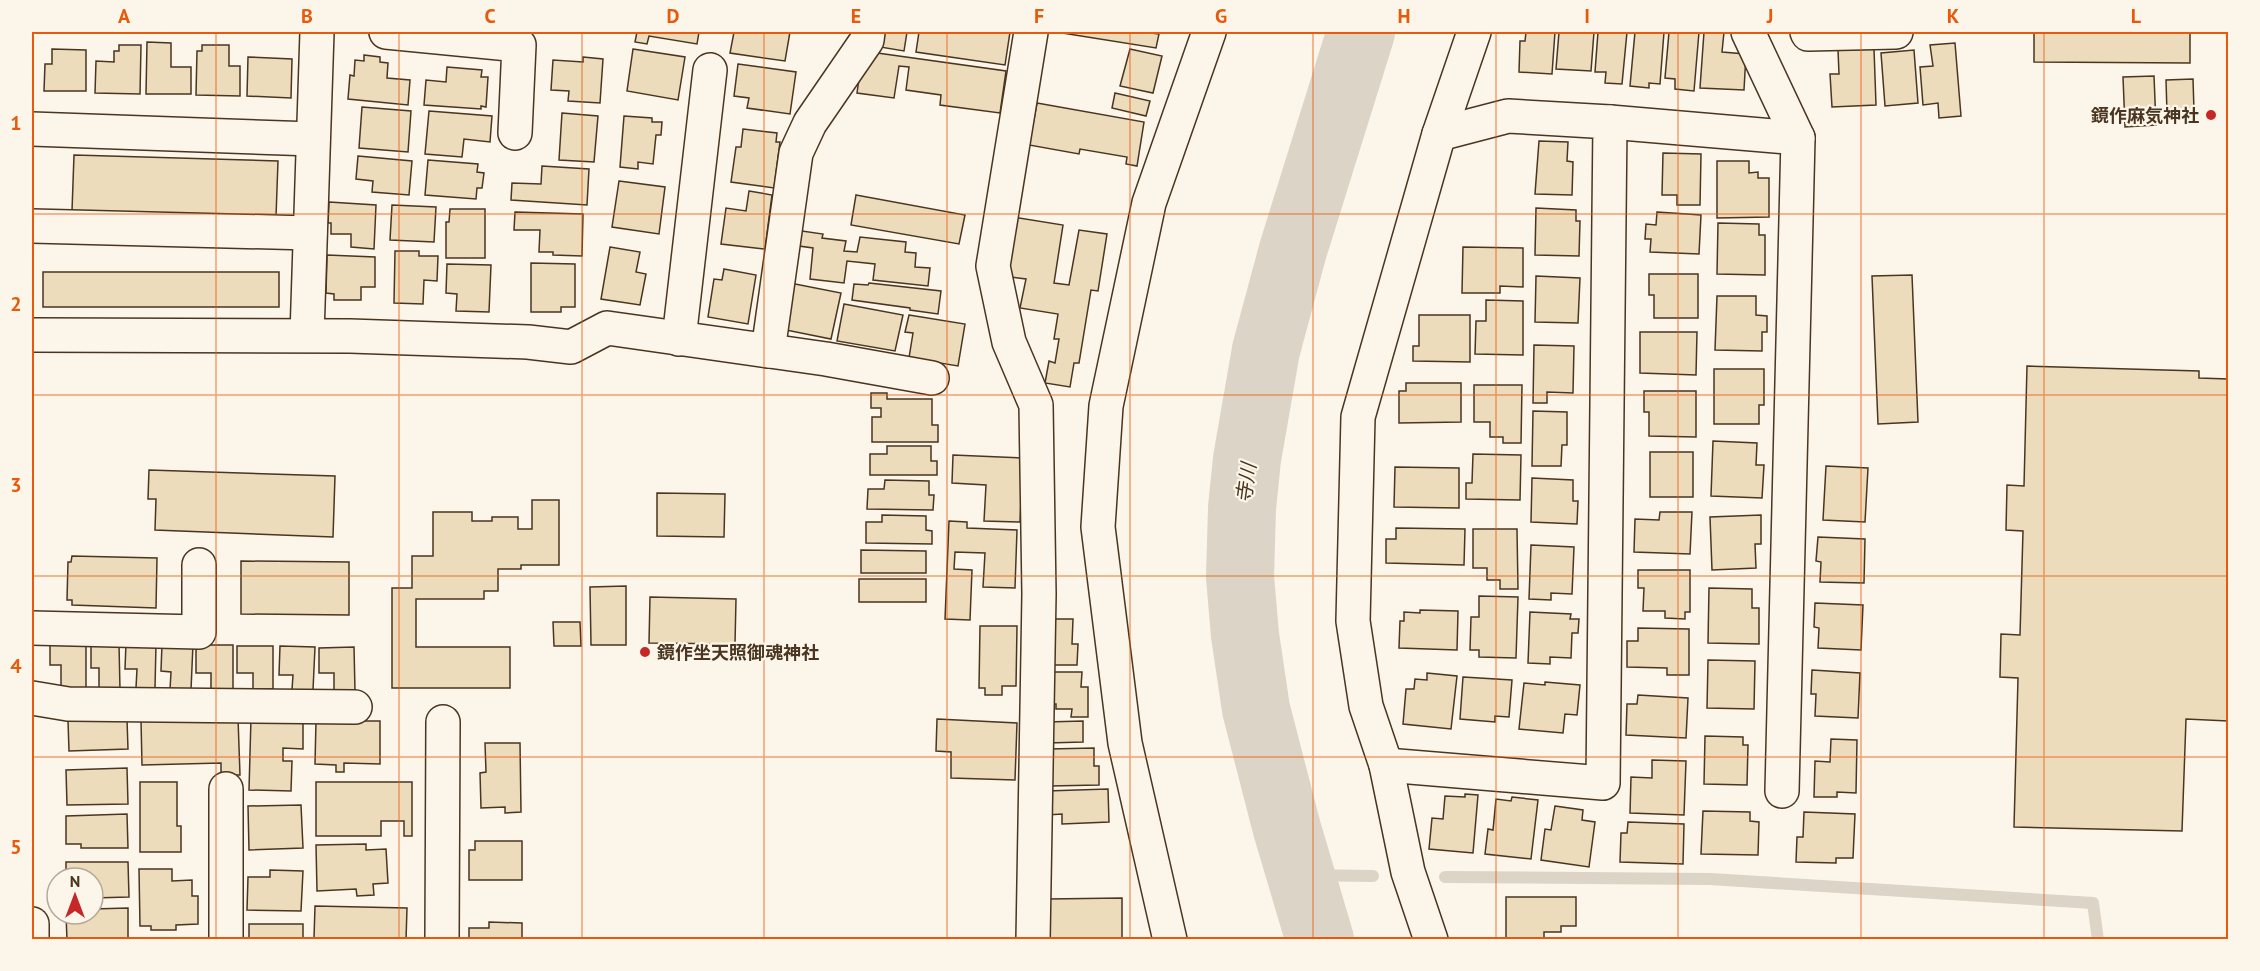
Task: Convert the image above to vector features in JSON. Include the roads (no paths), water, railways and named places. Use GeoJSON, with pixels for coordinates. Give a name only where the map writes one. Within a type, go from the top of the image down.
{"type":"FeatureCollection","features":[{"type":"Feature","properties":{"kind":"street"},"geometry":{"type":"LineString","coordinates":[[307,336],[317,32]]}},
{"type":"Feature","properties":{"kind":"street"},"geometry":{"type":"LineString","coordinates":[[386,32],[519,45],[515,134]]}},
{"type":"Feature","properties":{"kind":"street"},"geometry":{"type":"LineString","coordinates":[[768,351],[796,153],[810,123],[867,40],[868,32]]}},
{"type":"Feature","properties":{"kind":"street"},"geometry":{"type":"LineString","coordinates":[[1031,32],[993,266],[1009,342],[1036,405],[1039,594],[1033,939]]}},
{"type":"Feature","properties":{"kind":"street"},"geometry":{"type":"LineString","coordinates":[[1170,939],[1125,743],[1098,527],[1106,406],[1149,203],[1209,32]]}},
{"type":"Feature","properties":{"kind":"street"},"geometry":{"type":"LineString","coordinates":[[1431,939],[1408,872],[1386,765],[1366,706],[1353,621],[1358,417],[1439,134],[1474,32]]}},
{"type":"Feature","properties":{"kind":"street"},"geometry":{"type":"LineString","coordinates":[[1748,32],[1798,138],[1782,791]]}},
{"type":"Feature","properties":{"kind":"street"},"geometry":{"type":"LineString","coordinates":[[1807,32],[1808,34],[1896,32]]}},
{"type":"Feature","properties":{"kind":"street"},"geometry":{"type":"LineString","coordinates":[[680,339],[710,70]]}},
{"type":"Feature","properties":{"kind":"street"},"geometry":{"type":"LineString","coordinates":[[1439,134],[1508,117],[1610,122],[1798,138]]}},
{"type":"Feature","properties":{"kind":"street"},"geometry":{"type":"LineString","coordinates":[[1386,765],[1603,783],[1610,122]]}},
{"type":"Feature","properties":{"kind":"street"},"geometry":{"type":"LineString","coordinates":[[32,129],[314,138]]}},
{"type":"Feature","properties":{"kind":"street"},"geometry":{"type":"LineString","coordinates":[[32,226],[310,233]]}},
{"type":"Feature","properties":{"kind":"street"},"geometry":{"type":"LineString","coordinates":[[32,336],[307,336],[528,342],[571,347],[607,328],[932,378]]}},
{"type":"Feature","properties":{"kind":"street"},"geometry":{"type":"LineString","coordinates":[[32,628],[199,632],[200,565]]}},
{"type":"Feature","properties":{"kind":"street"},"geometry":{"type":"LineString","coordinates":[[32,698],[68,704],[355,707]]}},
{"type":"Feature","properties":{"kind":"street"},"geometry":{"type":"LineString","coordinates":[[442,722],[442,939]]}},
{"type":"Feature","properties":{"kind":"street"},"geometry":{"type":"LineString","coordinates":[[226,789],[226,939]]}},
{"type":"Feature","properties":{"kind":"street"},"geometry":{"type":"LineString","coordinates":[[32,924],[32,939]]}},
{"type":"Feature","properties":{"kind":"waterway","name":"寺川"},"geometry":{"type":"LineString","coordinates":[[1320,940],[1287,829],[1256,709],[1245,635],[1240,577],[1242,508],[1247,459],[1266,350],[1293,250],[1361,32]]}},
{"type":"Feature","properties":{"kind":"waterway"},"geometry":{"type":"LineString","coordinates":[[1301,875],[1373,876]]}},
{"type":"Feature","properties":{"kind":"waterway"},"geometry":{"type":"LineString","coordinates":[[1445,877],[1710,879],[2093,903],[2098,940]]}},
{"type":"Feature","properties":{"kind":"place","name":"鏡作麻気神社"},"geometry":{"type":"Point","coordinates":[2211,115]}},
{"type":"Feature","properties":{"kind":"place","name":"鏡作坐天照御魂神社"},"geometry":{"type":"Point","coordinates":[645,652]}}]}
